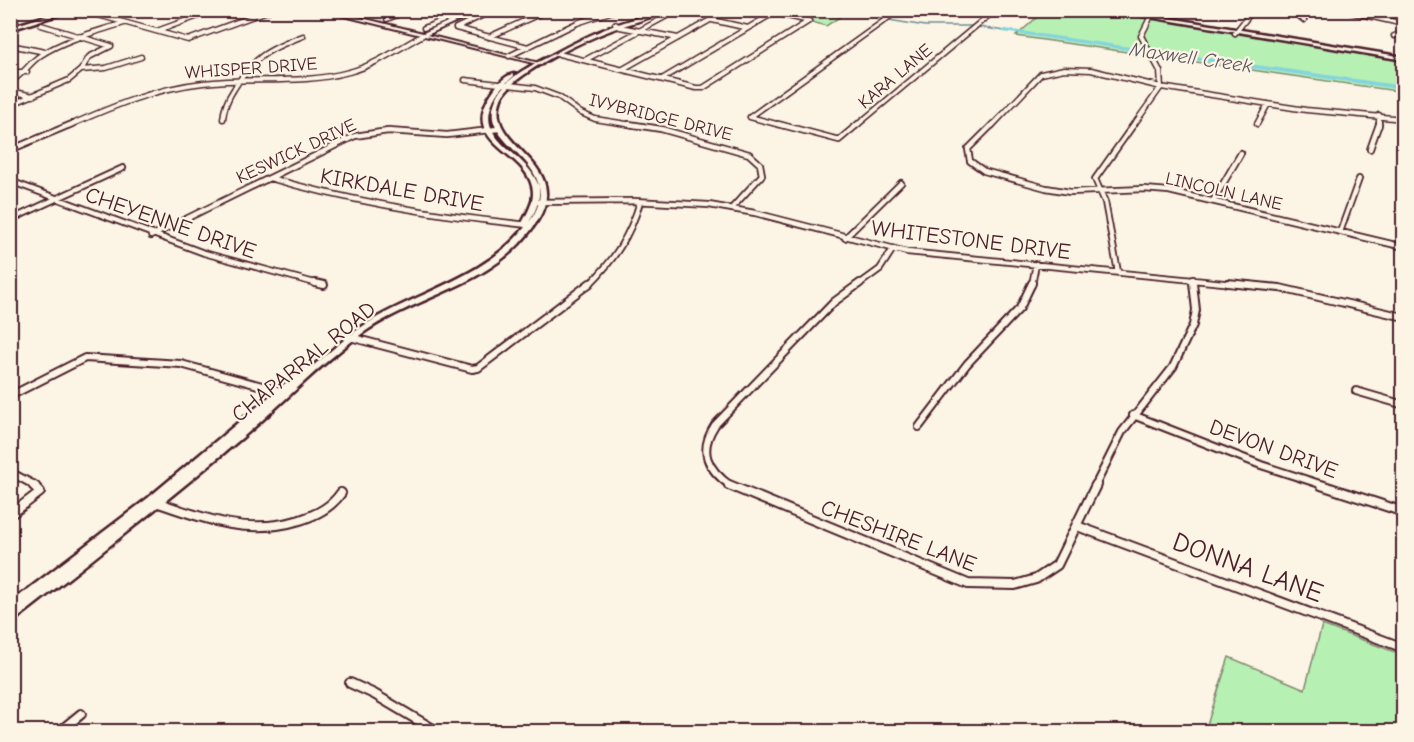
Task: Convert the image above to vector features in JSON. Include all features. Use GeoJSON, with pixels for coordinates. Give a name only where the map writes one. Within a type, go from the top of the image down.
{"type":"FeatureCollection","features":[{"type":"Feature","properties":{"kind":"main road"},"geometry":{"type":"LineString","coordinates":[[10,28],[60,10]]}},
{"type":"Feature","properties":{"kind":"main road"},"geometry":{"type":"LineString","coordinates":[[10,28],[71,10]]}},
{"type":"Feature","properties":{"kind":"main road"},"geometry":{"type":"LineString","coordinates":[[539,202],[529,171],[496,141],[489,130],[486,121],[486,106],[501,83],[538,63],[654,10]]}},
{"type":"Feature","properties":{"kind":"main road"},"geometry":{"type":"LineString","coordinates":[[539,202],[543,184],[537,170],[498,129],[494,113],[496,103],[509,84],[538,63],[618,25],[663,10]]}},
{"type":"Feature","properties":{"kind":"main road"},"geometry":{"type":"LineString","coordinates":[[1110,10],[1404,60]]}},
{"type":"Feature","properties":{"kind":"main road","name":"CHAPARRAL ROAD"},"geometry":{"type":"LineString","coordinates":[[10,618],[155,501],[349,337],[394,311],[480,270],[507,252],[528,225],[539,202]]}},
{"type":"Feature","properties":{"kind":"main road","name":"CHAPARRAL ROAD"},"geometry":{"type":"LineString","coordinates":[[10,609],[155,501]]}},
{"type":"Feature","properties":{"kind":"street"},"geometry":{"type":"LineString","coordinates":[[80,10],[182,39],[192,39],[270,10]]}},
{"type":"Feature","properties":{"kind":"street"},"geometry":{"type":"LineString","coordinates":[[170,10],[196,17]]}},
{"type":"Feature","properties":{"kind":"street"},"geometry":{"type":"LineString","coordinates":[[156,31],[215,10]]}},
{"type":"Feature","properties":{"kind":"street"},"geometry":{"type":"LineString","coordinates":[[322,10],[538,63]]}},
{"type":"Feature","properties":{"kind":"street"},"geometry":{"type":"LineString","coordinates":[[387,19],[409,10]]}},
{"type":"Feature","properties":{"kind":"street"},"geometry":{"type":"LineString","coordinates":[[424,28],[470,10]]}},
{"type":"Feature","properties":{"kind":"street"},"geometry":{"type":"LineString","coordinates":[[423,35],[479,10]]}},
{"type":"Feature","properties":{"kind":"street"},"geometry":{"type":"LineString","coordinates":[[494,10],[456,28],[528,47]]}},
{"type":"Feature","properties":{"kind":"street"},"geometry":{"type":"LineString","coordinates":[[489,37],[548,10]]}},
{"type":"Feature","properties":{"kind":"street"},"geometry":{"type":"LineString","coordinates":[[509,56],[577,23],[616,10]]}},
{"type":"Feature","properties":{"kind":"street"},"geometry":{"type":"LineString","coordinates":[[585,60],[678,10]]}},
{"type":"Feature","properties":{"kind":"street"},"geometry":{"type":"LineString","coordinates":[[623,70],[728,10]]}},
{"type":"Feature","properties":{"kind":"street","name":"KARA LANE"},"geometry":{"type":"LineString","coordinates":[[899,10],[750,117],[839,140],[995,10]]}},
{"type":"Feature","properties":{"kind":"street"},"geometry":{"type":"LineString","coordinates":[[1235,33],[1253,10]]}},
{"type":"Feature","properties":{"kind":"street"},"geometry":{"type":"LineString","coordinates":[[1302,10],[1299,16],[1304,20]]}},
{"type":"Feature","properties":{"kind":"street"},"geometry":{"type":"LineString","coordinates":[[1342,10],[1404,24]]}},
{"type":"Feature","properties":{"kind":"street"},"geometry":{"type":"LineString","coordinates":[[559,54],[623,70],[662,79],[703,88],[808,20],[774,14],[662,79]]}},
{"type":"Feature","properties":{"kind":"street"},"geometry":{"type":"LineString","coordinates":[[1118,272],[1105,202],[1095,183],[1097,174],[1161,87],[1160,71],[1145,46],[1142,30],[1150,18]]}},
{"type":"Feature","properties":{"kind":"street"},"geometry":{"type":"LineString","coordinates":[[711,20],[748,28]]}},
{"type":"Feature","properties":{"kind":"street"},"geometry":{"type":"LineString","coordinates":[[10,82],[27,72],[32,62],[45,52],[124,23]]}},
{"type":"Feature","properties":{"kind":"street"},"geometry":{"type":"LineString","coordinates":[[10,105],[57,87],[81,70],[89,57],[111,46],[41,25]]}},
{"type":"Feature","properties":{"kind":"street"},"geometry":{"type":"LineString","coordinates":[[618,25],[678,38]]}},
{"type":"Feature","properties":{"kind":"street"},"geometry":{"type":"LineString","coordinates":[[1394,36],[1404,33]]}},
{"type":"Feature","properties":{"kind":"street","name":"WHISPER DRIVE"},"geometry":{"type":"LineString","coordinates":[[10,150],[156,93],[198,83],[240,79],[295,80],[349,72],[371,64],[423,35]]}},
{"type":"Feature","properties":{"kind":"street"},"geometry":{"type":"LineString","coordinates":[[224,119],[226,104],[248,65],[258,57],[303,36]]}},
{"type":"Feature","properties":{"kind":"street"},"geometry":{"type":"LineString","coordinates":[[10,45],[45,52]]}},
{"type":"Feature","properties":{"kind":"street"},"geometry":{"type":"LineString","coordinates":[[81,70],[106,68],[141,57]]}},
{"type":"Feature","properties":{"kind":"street","name":"LINCOLN LANE"},"geometry":{"type":"LineString","coordinates":[[1161,87],[1100,72],[1064,69],[1041,74],[996,123],[971,145],[968,154],[970,161],[984,171],[1038,186],[1070,192],[1155,189],[1404,247]]}},
{"type":"Feature","properties":{"kind":"street"},"geometry":{"type":"LineString","coordinates":[[10,72],[27,72]]}},
{"type":"Feature","properties":{"kind":"street","name":"IVYBRIDGE DRIVE"},"geometry":{"type":"LineString","coordinates":[[465,80],[509,84],[548,92],[581,113],[596,119],[661,129],[748,154],[760,164],[762,175],[732,208]]}},
{"type":"Feature","properties":{"kind":"street"},"geometry":{"type":"LineString","coordinates":[[1161,87],[1321,112],[1404,118]]}},
{"type":"Feature","properties":{"kind":"street"},"geometry":{"type":"LineString","coordinates":[[10,91],[34,96]]}},
{"type":"Feature","properties":{"kind":"street"},"geometry":{"type":"LineString","coordinates":[[1257,124],[1268,104]]}},
{"type":"Feature","properties":{"kind":"street"},"geometry":{"type":"LineString","coordinates":[[1370,149],[1380,122],[1379,115]]}},
{"type":"Feature","properties":{"kind":"street","name":"KESWICK DRIVE"},"geometry":{"type":"LineString","coordinates":[[151,236],[360,135],[395,131],[447,135],[498,129]]}},
{"type":"Feature","properties":{"kind":"street"},"geometry":{"type":"LineString","coordinates":[[1213,201],[1240,153]]}},
{"type":"Feature","properties":{"kind":"street"},"geometry":{"type":"LineString","coordinates":[[10,220],[123,168]]}},
{"type":"Feature","properties":{"kind":"street","name":"KIRKDALE DRIVE"},"geometry":{"type":"LineString","coordinates":[[270,177],[312,191],[376,206],[425,214],[528,225]]}},
{"type":"Feature","properties":{"kind":"street"},"geometry":{"type":"LineString","coordinates":[[1340,232],[1359,179]]}},
{"type":"Feature","properties":{"kind":"street","name":"CHEYENNE DRIVE"},"geometry":{"type":"LineString","coordinates":[[10,181],[151,236],[226,262],[324,285]]}},
{"type":"Feature","properties":{"kind":"street"},"geometry":{"type":"LineString","coordinates":[[844,238],[901,183]]}},
{"type":"Feature","properties":{"kind":"street","name":"WHITESTONE DRIVE"},"geometry":{"type":"LineString","coordinates":[[539,202],[689,203],[732,208],[893,249],[1254,285],[1312,294],[1404,317]]}},
{"type":"Feature","properties":{"kind":"street"},"geometry":{"type":"LineString","coordinates":[[349,337],[476,369],[570,300],[605,270],[630,237],[640,202]]}},
{"type":"Feature","properties":{"kind":"street","name":"CHESHIRE LANE"},"geometry":{"type":"LineString","coordinates":[[893,249],[880,269],[834,302],[712,430],[706,440],[705,452],[711,470],[723,482],[738,491],[968,584],[995,588],[1020,585],[1041,578],[1057,565],[1122,432],[1166,378],[1193,325],[1196,310],[1193,279]]}},
{"type":"Feature","properties":{"kind":"street"},"geometry":{"type":"LineString","coordinates":[[919,427],[966,366],[1019,313],[1033,286],[1035,264]]}},
{"type":"Feature","properties":{"kind":"street"},"geometry":{"type":"LineString","coordinates":[[10,396],[85,358],[181,364],[285,392]]}},
{"type":"Feature","properties":{"kind":"street"},"geometry":{"type":"LineString","coordinates":[[1356,392],[1404,405]]}},
{"type":"Feature","properties":{"kind":"street","name":"DEVON DRIVE"},"geometry":{"type":"LineString","coordinates":[[1133,416],[1261,465],[1404,512]]}},
{"type":"Feature","properties":{"kind":"street"},"geometry":{"type":"LineString","coordinates":[[10,472],[40,492],[10,515]]}},
{"type":"Feature","properties":{"kind":"street"},"geometry":{"type":"LineString","coordinates":[[155,501],[218,524],[249,529],[276,527],[301,520],[331,506],[341,493]]}},
{"type":"Feature","properties":{"kind":"street","name":"DONNA LANE"},"geometry":{"type":"LineString","coordinates":[[1077,526],[1404,648]]}},
{"type":"Feature","properties":{"kind":"street"},"geometry":{"type":"LineString","coordinates":[[350,683],[374,694],[438,732]]}},
{"type":"Feature","properties":{"kind":"street"},"geometry":{"type":"LineString","coordinates":[[59,732],[81,714]]}},
{"type":"Feature","properties":{"kind":"green space"},"geometry":{"type":"Polygon","coordinates":[[[774,11],[849,11],[826,26],[774,11]]]}},
{"type":"Feature","properties":{"kind":"green space"},"geometry":{"type":"Polygon","coordinates":[[[1044,11],[1106,11],[1403,61],[1403,92],[1016,36],[1044,11]]]}},
{"type":"Feature","properties":{"kind":"green space"},"geometry":{"type":"Polygon","coordinates":[[[1322,625],[1403,655],[1403,731],[1205,731],[1229,657],[1305,689],[1322,625]]]}},
{"type":"Feature","properties":{"kind":"waterway","name":"Maxwell Creek"},"geometry":{"type":"LineString","coordinates":[[834,10],[884,19]]}},
{"type":"Feature","properties":{"kind":"waterway","name":"Maxwell Creek"},"geometry":{"type":"LineString","coordinates":[[889,20],[925,26],[974,26]]}},
{"type":"Feature","properties":{"kind":"waterway","name":"Maxwell Creek"},"geometry":{"type":"LineString","coordinates":[[978,27],[1005,31]]}},
{"type":"Feature","properties":{"kind":"waterway","name":"Maxwell Creek"},"geometry":{"type":"LineString","coordinates":[[1005,31],[1404,88]]}}]}
